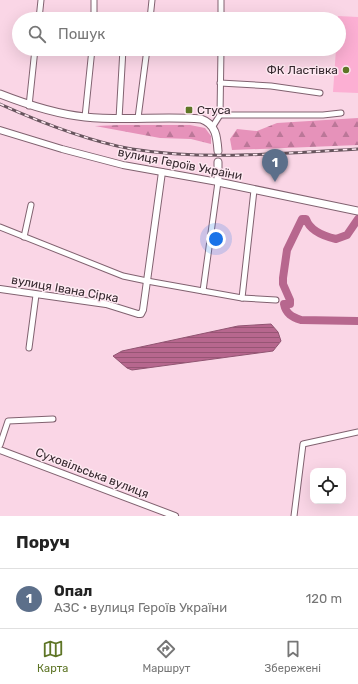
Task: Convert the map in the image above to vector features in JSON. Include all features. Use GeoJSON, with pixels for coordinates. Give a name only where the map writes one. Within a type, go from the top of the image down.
{"type":"FeatureCollection","features":[{"type":"Feature","properties":{"kind":"main road"},"geometry":{"type":"LineString","coordinates":[[0,94],[29,106],[56,113],[85,117],[119,119],[201,119],[207,121],[213,126],[218,151]]}},
{"type":"Feature","properties":{"kind":"main road"},"geometry":{"type":"LineString","coordinates":[[218,162],[218,182]]}},
{"type":"Feature","properties":{"kind":"main road","name":"вулиця Героїв України"},"geometry":{"type":"LineString","coordinates":[[218,182],[357,210]]}},
{"type":"Feature","properties":{"kind":"street"},"geometry":{"type":"LineString","coordinates":[[40,12],[41,0]]}},
{"type":"Feature","properties":{"kind":"street"},"geometry":{"type":"LineString","coordinates":[[93,12],[94,0]]}},
{"type":"Feature","properties":{"kind":"street"},"geometry":{"type":"LineString","coordinates":[[151,12],[152,0]]}},
{"type":"Feature","properties":{"kind":"street"},"geometry":{"type":"LineString","coordinates":[[221,0],[221,12]]}},
{"type":"Feature","properties":{"kind":"street"},"geometry":{"type":"LineString","coordinates":[[29,106],[34,56]]}},
{"type":"Feature","properties":{"kind":"street"},"geometry":{"type":"LineString","coordinates":[[85,117],[91,56]]}},
{"type":"Feature","properties":{"kind":"street"},"geometry":{"type":"LineString","coordinates":[[119,119],[123,56]]}},
{"type":"Feature","properties":{"kind":"street"},"geometry":{"type":"LineString","coordinates":[[138,118],[146,56]]}},
{"type":"Feature","properties":{"kind":"street"},"geometry":{"type":"LineString","coordinates":[[213,126],[220,115],[220,56]]}},
{"type":"Feature","properties":{"kind":"street"},"geometry":{"type":"LineString","coordinates":[[220,83],[271,86],[320,93]]}},
{"type":"Feature","properties":{"kind":"street"},"geometry":{"type":"LineString","coordinates":[[220,115],[323,115],[341,113]]}},
{"type":"Feature","properties":{"kind":"street","name":"вулиця Героїв України"},"geometry":{"type":"LineString","coordinates":[[0,130],[62,150],[123,165],[218,182]]}},
{"type":"Feature","properties":{"kind":"street"},"geometry":{"type":"LineString","coordinates":[[147,281],[162,172]]}},
{"type":"Feature","properties":{"kind":"street"},"geometry":{"type":"LineString","coordinates":[[203,291],[218,182]]}},
{"type":"Feature","properties":{"kind":"street"},"geometry":{"type":"LineString","coordinates":[[242,298],[254,190]]}},
{"type":"Feature","properties":{"kind":"street"},"geometry":{"type":"LineString","coordinates":[[24,237],[31,205]]}},
{"type":"Feature","properties":{"kind":"street"},"geometry":{"type":"LineString","coordinates":[[0,227],[123,276],[242,298],[276,300]]}},
{"type":"Feature","properties":{"kind":"street","name":"вулиця Івана Сірка"},"geometry":{"type":"LineString","coordinates":[[0,289],[106,304],[141,314],[143,310],[147,281]]}},
{"type":"Feature","properties":{"kind":"street"},"geometry":{"type":"LineString","coordinates":[[28,348],[36,295]]}},
{"type":"Feature","properties":{"kind":"street"},"geometry":{"type":"LineString","coordinates":[[0,445],[8,421],[53,419]]}},
{"type":"Feature","properties":{"kind":"street"},"geometry":{"type":"LineString","coordinates":[[294,516],[303,444],[358,432]]}},
{"type":"Feature","properties":{"kind":"street","name":"Суховільська вулиця"},"geometry":{"type":"LineString","coordinates":[[0,450],[165,514],[176,516]]}},
{"type":"Feature","properties":{"kind":"green space"},"geometry":{"type":"Polygon","coordinates":[[[358,118],[358,145],[232,150],[230,139],[237,129],[257,131],[277,123],[358,118]]]}},
{"type":"Feature","properties":{"kind":"green space"},"geometry":{"type":"Polygon","coordinates":[[[190,125],[205,128],[211,136],[211,144],[191,139],[160,138],[95,126],[190,125]]]}},
{"type":"Feature","properties":{"kind":"shaded area","name":"ФК Ластівка"},"geometry":{"type":"Polygon","coordinates":[[[346,16],[358,17],[358,93],[333,92],[336,56],[346,56],[346,16]]]}},
{"type":"Feature","properties":{"kind":"shaded area"},"geometry":{"type":"Polygon","coordinates":[[[271,324],[278,332],[281,341],[273,351],[132,370],[127,368],[113,356],[122,351],[238,326],[271,324]]]}},
{"type":"Feature","properties":{"kind":"waterway"},"geometry":{"type":"LineString","coordinates":[[358,219],[347,235],[336,239],[314,230],[306,219],[302,219],[287,250],[283,278],[283,284],[290,300],[290,304],[284,304],[286,310],[292,316],[301,320],[358,321]]}},
{"type":"Feature","properties":{"kind":"railway"},"geometry":{"type":"LineString","coordinates":[[0,104],[31,118],[81,136],[115,146],[160,153],[188,155],[245,155],[358,149]]}},
{"type":"Feature","properties":{"kind":"place","name":"ФК Ластівка"},"geometry":{"type":"Point","coordinates":[346,70]}},
{"type":"Feature","properties":{"kind":"place","name":"Стуса"},"geometry":{"type":"Point","coordinates":[189,110]}},
{"type":"Feature","properties":{"kind":"place","name":"Опал"},"geometry":{"type":"Point","coordinates":[275,182]}}]}
